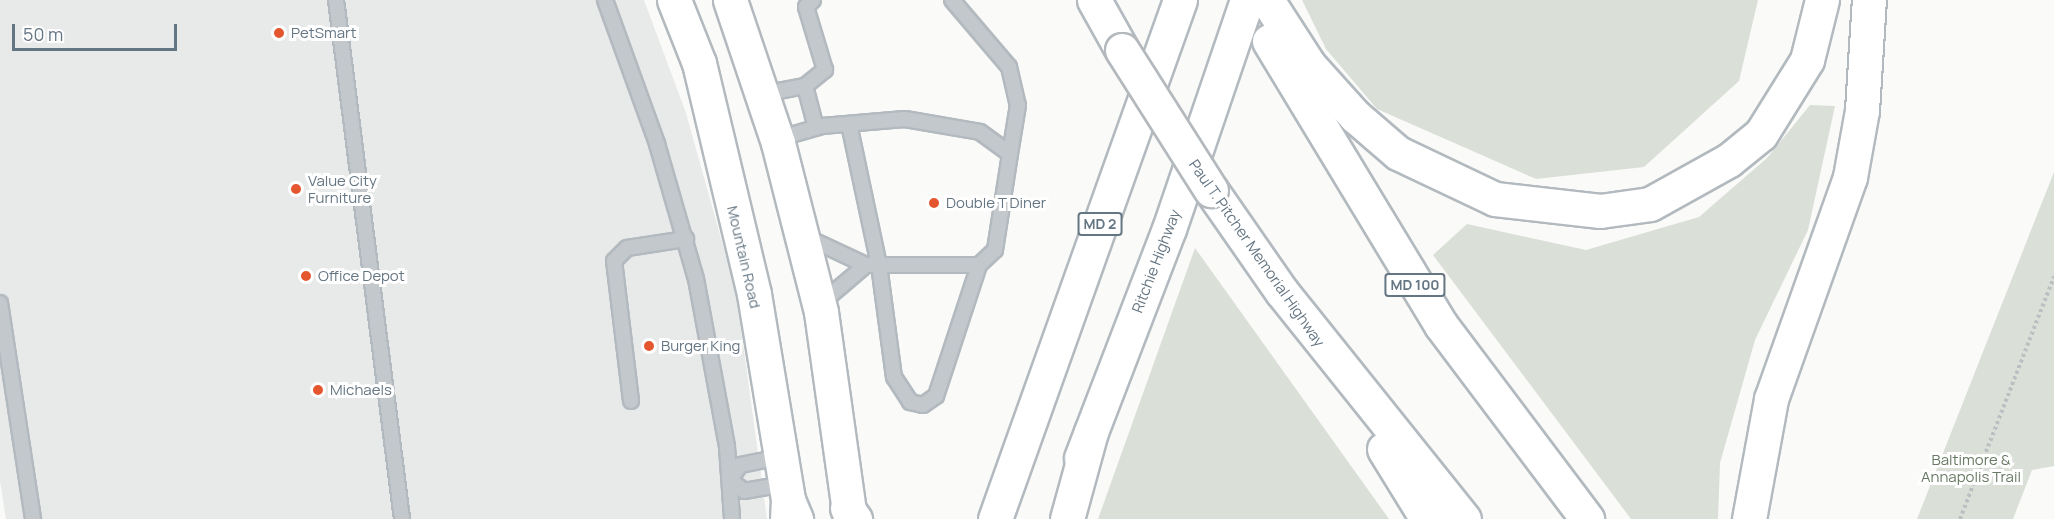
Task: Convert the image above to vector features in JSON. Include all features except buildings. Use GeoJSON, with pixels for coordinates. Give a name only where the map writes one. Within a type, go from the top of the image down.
{"type":"FeatureCollection","features":[{"type":"Feature","properties":{"kind":"main road","name":"Mountain Road"},"geometry":{"type":"LineString","coordinates":[[674,0],[699,63],[754,294],[787,496]]}},
{"type":"Feature","properties":{"kind":"main road"},"geometry":{"type":"LineString","coordinates":[[730,0],[777,139],[819,305],[851,515]]}},
{"type":"Feature","properties":{"kind":"main road","name":"Paul T. Pitcher Memorial Highway"},"geometry":{"type":"LineString","coordinates":[[1096,0],[1122,50],[1211,190],[1282,292],[1464,519]]}},
{"type":"Feature","properties":{"kind":"main road","name":"MD 2"},"geometry":{"type":"LineString","coordinates":[[995,519],[1180,0]]}},
{"type":"Feature","properties":{"kind":"main road"},"geometry":{"type":"LineString","coordinates":[[1260,10],[1355,116],[1398,153],[1495,199],[1600,211],[1650,204],[1729,159],[1761,134],[1807,60],[1822,0]]}},
{"type":"Feature","properties":{"kind":"main road"},"geometry":{"type":"LineString","coordinates":[[1749,519],[1771,399],[1850,177],[1862,110],[1869,0]]}},
{"type":"Feature","properties":{"kind":"main road","name":"Ritchie Highway"},"geometry":{"type":"LineString","coordinates":[[1059,519],[1169,229],[1260,10]]}},
{"type":"Feature","properties":{"kind":"main road","name":"MD 100"},"geometry":{"type":"LineString","coordinates":[[1260,10],[1441,325],[1587,519]]}},
{"type":"Feature","properties":{"kind":"main road"},"geometry":{"type":"LineString","coordinates":[[1282,292],[1427,519]]}},
{"type":"Feature","properties":{"kind":"main road"},"geometry":{"type":"LineString","coordinates":[[1067,519],[1091,432]]}},
{"type":"Feature","properties":{"kind":"main road"},"geometry":{"type":"LineString","coordinates":[[974,519],[1012,474]]}},
{"type":"Feature","properties":{"kind":"lane"},"geometry":{"type":"LineString","coordinates":[[336,0],[402,519]]}},
{"type":"Feature","properties":{"kind":"lane"},"geometry":{"type":"LineString","coordinates":[[605,0],[686,239],[730,480],[732,519]]}},
{"type":"Feature","properties":{"kind":"lane"},"geometry":{"type":"LineString","coordinates":[[763,94],[805,86],[825,70],[806,7],[813,0]]}},
{"type":"Feature","properties":{"kind":"lane"},"geometry":{"type":"LineString","coordinates":[[849,124],[872,265],[894,377],[910,402],[923,405],[936,396],[979,265],[995,250],[1018,105],[1009,67],[952,0]]}},
{"type":"Feature","properties":{"kind":"lane"},"geometry":{"type":"LineString","coordinates":[[805,86],[816,128]]}},
{"type":"Feature","properties":{"kind":"lane"},"geometry":{"type":"LineString","coordinates":[[777,139],[816,128],[906,119],[980,132],[1010,154]]}},
{"type":"Feature","properties":{"kind":"lane"},"geometry":{"type":"LineString","coordinates":[[801,234],[872,265],[979,265]]}},
{"type":"Feature","properties":{"kind":"lane"},"geometry":{"type":"LineString","coordinates":[[631,401],[614,261],[627,248],[686,239]]}},
{"type":"Feature","properties":{"kind":"lane"},"geometry":{"type":"LineString","coordinates":[[819,305],[872,265]]}},
{"type":"Feature","properties":{"kind":"lane"},"geometry":{"type":"LineString","coordinates":[[0,303],[33,519]]}},
{"type":"Feature","properties":{"kind":"lane"},"geometry":{"type":"LineString","coordinates":[[730,480],[740,465],[787,496]]}},
{"type":"Feature","properties":{"kind":"lane"},"geometry":{"type":"LineString","coordinates":[[730,480],[744,491],[787,496]]}},
{"type":"Feature","properties":{"kind":"path"},"geometry":{"type":"LineString","coordinates":[[1960,519],[2054,277]]}},
{"type":"Feature","properties":{"kind":"shaded area"},"geometry":{"type":"Polygon","coordinates":[[[0,0],[644,0],[686,113],[736,292],[767,519],[6,519],[0,481],[0,0]]]}},
{"type":"Feature","properties":{"kind":"green space"},"geometry":{"type":"Polygon","coordinates":[[[1302,0],[1758,0],[1739,81],[1644,167],[1536,179],[1377,109],[1326,49],[1302,0]]]}},
{"type":"Feature","properties":{"kind":"green space"},"geometry":{"type":"Polygon","coordinates":[[[1810,105],[1835,106],[1808,230],[1755,340],[1720,463],[1718,519],[1631,519],[1433,255],[1467,224],[1586,250],[1699,217],[1767,158],[1810,105]]]}},
{"type":"Feature","properties":{"kind":"green space","name":"Baltimore & Annapolis Trail"},"geometry":{"type":"Polygon","coordinates":[[[2054,172],[2054,466],[2032,470],[2013,519],[1917,519],[2054,172]]]}},
{"type":"Feature","properties":{"kind":"green space"},"geometry":{"type":"Polygon","coordinates":[[[1195,248],[1389,519],[1098,519],[1195,248]]]}},
{"type":"Feature","properties":{"kind":"place","name":"PetSmart"},"geometry":{"type":"Point","coordinates":[279,33]}},
{"type":"Feature","properties":{"kind":"place","name":"Value City Furniture"},"geometry":{"type":"Point","coordinates":[296,189]}},
{"type":"Feature","properties":{"kind":"place","name":"Double T Diner"},"geometry":{"type":"Point","coordinates":[934,203]}},
{"type":"Feature","properties":{"kind":"place","name":"Office Depot"},"geometry":{"type":"Point","coordinates":[306,276]}},
{"type":"Feature","properties":{"kind":"place","name":"Burger King"},"geometry":{"type":"Point","coordinates":[649,346]}},
{"type":"Feature","properties":{"kind":"place","name":"Michaels"},"geometry":{"type":"Point","coordinates":[318,390]}}]}
